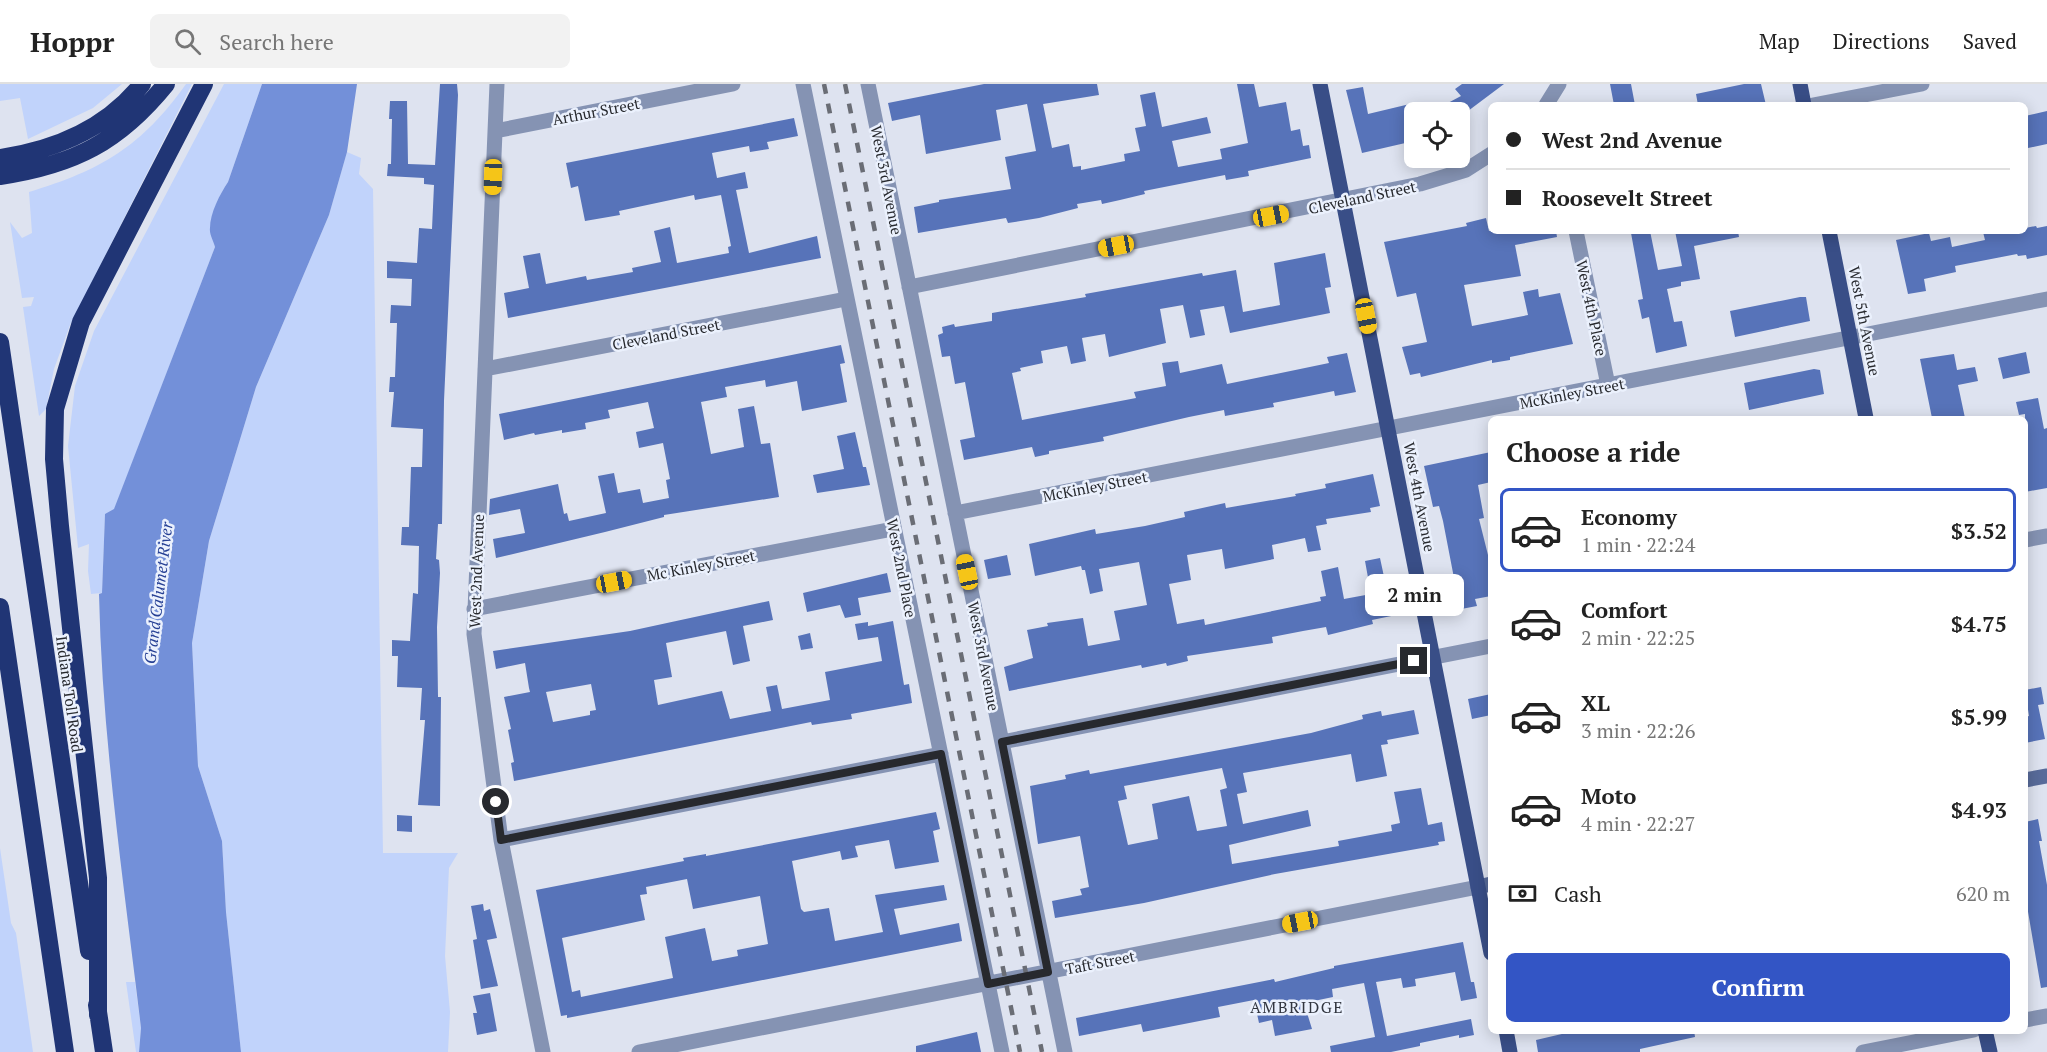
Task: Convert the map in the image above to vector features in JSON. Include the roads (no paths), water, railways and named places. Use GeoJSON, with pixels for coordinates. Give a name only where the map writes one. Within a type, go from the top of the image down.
{"type":"FeatureCollection","features":[{"type":"Feature","properties":{"kind":"highway"},"geometry":{"type":"LineString","coordinates":[[0,176],[13,162],[85,131],[131,99],[142,84]]}},
{"type":"Feature","properties":{"kind":"highway"},"geometry":{"type":"LineString","coordinates":[[13,162],[60,163],[94,148],[141,115],[166,84]]}},
{"type":"Feature","properties":{"kind":"highway"},"geometry":{"type":"LineString","coordinates":[[98,1015],[98,878],[60,526],[54,459],[55,408],[81,322],[204,84]]}},
{"type":"Feature","properties":{"kind":"highway","name":"Indiana Toll Road"},"geometry":{"type":"LineString","coordinates":[[0,342],[104,1052]]}},
{"type":"Feature","properties":{"kind":"highway"},"geometry":{"type":"LineString","coordinates":[[0,607],[65,1052]]}},
{"type":"Feature","properties":{"kind":"main road","name":"West 4th Avenue"},"geometry":{"type":"LineString","coordinates":[[1320,84],[1432,657],[1485,886],[1488,920]]}},
{"type":"Feature","properties":{"kind":"main road"},"geometry":{"type":"LineString","coordinates":[[1800,84],[1803,102]]}},
{"type":"Feature","properties":{"kind":"main road","name":"West 5th Avenue"},"geometry":{"type":"LineString","coordinates":[[1830,234],[1866,416]]}},
{"type":"Feature","properties":{"kind":"main road"},"geometry":{"type":"LineString","coordinates":[[1507,1034],[1510,1052]]}},
{"type":"Feature","properties":{"kind":"main road"},"geometry":{"type":"LineString","coordinates":[[1986,1034],[1990,1052]]}},
{"type":"Feature","properties":{"kind":"street","name":"West 2nd Avenue"},"geometry":{"type":"LineString","coordinates":[[497,84],[474,609],[476,659],[501,840],[543,1052]]}},
{"type":"Feature","properties":{"kind":"street","name":"Arthur Street"},"geometry":{"type":"LineString","coordinates":[[495,131],[733,84]]}},
{"type":"Feature","properties":{"kind":"street","name":"West 2nd Place"},"geometry":{"type":"LineString","coordinates":[[803,84],[1002,1052]]}},
{"type":"Feature","properties":{"kind":"street","name":"West 3rd Avenue"},"geometry":{"type":"LineString","coordinates":[[868,84],[1065,1052]]}},
{"type":"Feature","properties":{"kind":"street"},"geometry":{"type":"LineString","coordinates":[[1549,102],[1559,84]]}},
{"type":"Feature","properties":{"kind":"street"},"geometry":{"type":"LineString","coordinates":[[1829,102],[1922,84]]}},
{"type":"Feature","properties":{"kind":"street","name":"Cleveland Street"},"geometry":{"type":"LineString","coordinates":[[909,286],[1420,184],[1466,170],[1488,156]]}},
{"type":"Feature","properties":{"kind":"street","name":"West 4th Place"},"geometry":{"type":"LineString","coordinates":[[1577,234],[1608,385]]}},
{"type":"Feature","properties":{"kind":"street","name":"Cleveland Street"},"geometry":{"type":"LineString","coordinates":[[485,369],[846,299]]}},
{"type":"Feature","properties":{"kind":"street","name":"McKinley Street"},"geometry":{"type":"LineString","coordinates":[[955,513],[2047,299]]}},
{"type":"Feature","properties":{"kind":"street","name":"Mc Kinley Street"},"geometry":{"type":"LineString","coordinates":[[474,609],[893,529]]}},
{"type":"Feature","properties":{"kind":"street"},"geometry":{"type":"LineString","coordinates":[[2028,539],[2047,536]]}},
{"type":"Feature","properties":{"kind":"street"},"geometry":{"type":"LineString","coordinates":[[1002,742],[1488,647]]}},
{"type":"Feature","properties":{"kind":"street"},"geometry":{"type":"LineString","coordinates":[[501,840],[941,754]]}},
{"type":"Feature","properties":{"kind":"street"},"geometry":{"type":"LineString","coordinates":[[2028,779],[2047,776]]}},
{"type":"Feature","properties":{"kind":"street","name":"Taft Street"},"geometry":{"type":"LineString","coordinates":[[639,1052],[1485,886]]}},
{"type":"Feature","properties":{"kind":"street"},"geometry":{"type":"LineString","coordinates":[[2028,1019],[2047,1016]]}},
{"type":"Feature","properties":{"kind":"street"},"geometry":{"type":"LineString","coordinates":[[1863,1052],[1954,1034]]}},
{"type":"Feature","properties":{"kind":"water","name":"Grand Calumet River"},"geometry":{"type":"Polygon","coordinates":[[[262,84],[357,84],[347,152],[329,215],[256,387],[209,541],[192,643],[198,766],[222,841],[226,912],[241,1052],[139,1052],[141,1028],[104,703],[99,594],[102,593],[105,514],[114,509],[215,247],[210,222],[228,182],[262,84]]]}},
{"type":"Feature","properties":{"kind":"railway"},"geometry":{"type":"LineString","coordinates":[[824,84],[1020,1052]]}},
{"type":"Feature","properties":{"kind":"railway"},"geometry":{"type":"LineString","coordinates":[[845,84],[1042,1052]]}},
{"type":"Feature","properties":{"kind":"district","name":"AMBRIDGE"},"geometry":{"type":"Point","coordinates":[1297,1007]}}]}
